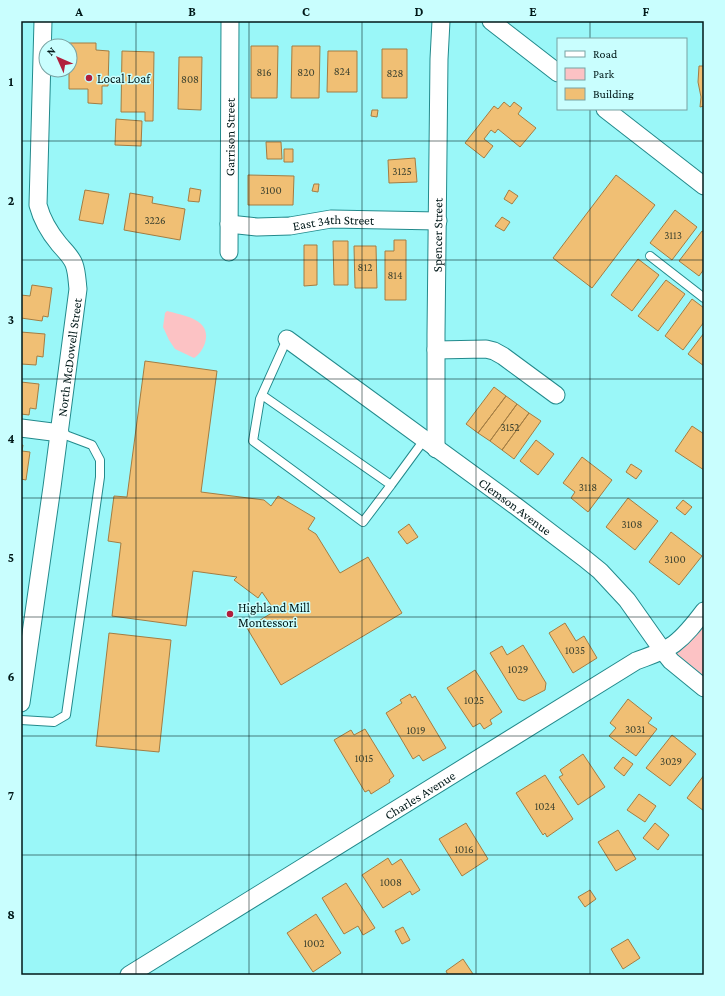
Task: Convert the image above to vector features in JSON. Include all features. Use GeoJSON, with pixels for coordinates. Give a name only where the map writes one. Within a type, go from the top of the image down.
{"type":"FeatureCollection","features":[{"type":"Feature","properties":{"kind":"street","name":"North McDowell Street"},"geometry":{"type":"LineString","coordinates":[[21,703],[60,433],[78,289],[74,263],[46,227],[41,218],[38,205],[43,21]]}},
{"type":"Feature","properties":{"kind":"street","name":"Garrison Street"},"geometry":{"type":"LineString","coordinates":[[229,252],[230,21]]}},
{"type":"Feature","properties":{"kind":"street","name":"Spencer Street"},"geometry":{"type":"LineString","coordinates":[[430,444],[436,350],[439,59],[441,21]]}},
{"type":"Feature","properties":{"kind":"street"},"geometry":{"type":"LineString","coordinates":[[491,21],[557,72]]}},
{"type":"Feature","properties":{"kind":"street"},"geometry":{"type":"LineString","coordinates":[[606,110],[704,186]]}},
{"type":"Feature","properties":{"kind":"street","name":"East 34th Street"},"geometry":{"type":"LineString","coordinates":[[229,224],[257,227],[290,226],[331,219],[438,221]]}},
{"type":"Feature","properties":{"kind":"street","name":"Clemson Avenue"},"geometry":{"type":"LineString","coordinates":[[287,339],[600,571],[627,600],[662,651],[671,661],[704,688]]}},
{"type":"Feature","properties":{"kind":"street"},"geometry":{"type":"LineString","coordinates":[[436,350],[486,349],[494,351],[556,395]]}},
{"type":"Feature","properties":{"kind":"street"},"geometry":{"type":"LineString","coordinates":[[21,428],[60,433]]}},
{"type":"Feature","properties":{"kind":"street","name":"Charles Avenue"},"geometry":{"type":"LineString","coordinates":[[129,975],[636,661],[662,651],[675,644],[691,628],[704,611]]}},
{"type":"Feature","properties":{"kind":"lane"},"geometry":{"type":"LineString","coordinates":[[650,256],[704,298]]}},
{"type":"Feature","properties":{"kind":"lane"},"geometry":{"type":"LineString","coordinates":[[287,339],[260,399],[253,441],[363,522],[391,485],[430,444]]}},
{"type":"Feature","properties":{"kind":"lane"},"geometry":{"type":"LineString","coordinates":[[262,395],[391,485]]}},
{"type":"Feature","properties":{"kind":"lane"},"geometry":{"type":"LineString","coordinates":[[21,720],[54,722],[66,715],[100,477],[100,460],[92,445],[60,433]]}},
{"type":"Feature","properties":{"kind":"green space"},"geometry":{"type":"Polygon","coordinates":[[[167,311],[189,317],[201,324],[205,329],[205,343],[201,352],[194,358],[175,349],[169,340],[163,327],[165,313],[167,311]]]}},
{"type":"Feature","properties":{"kind":"green space"},"geometry":{"type":"Polygon","coordinates":[[[704,611],[704,687],[675,664],[675,643],[704,611]]]}},
{"type":"Feature","properties":{"kind":"building","name":"Local Loaf"},"geometry":{"type":"Polygon","coordinates":[[[78,43],[96,43],[96,50],[109,51],[108,86],[102,86],[102,104],[88,103],[88,89],[69,89],[69,78],[78,78],[78,43]]]}},
{"type":"Feature","properties":{"kind":"building"},"geometry":{"type":"Polygon","coordinates":[[[251,46],[278,46],[277,98],[251,98],[251,46]]]}},
{"type":"Feature","properties":{"kind":"building"},"geometry":{"type":"Polygon","coordinates":[[[292,46],[320,46],[319,98],[291,98],[292,46]]]}},
{"type":"Feature","properties":{"kind":"building"},"geometry":{"type":"Polygon","coordinates":[[[382,49],[407,49],[407,98],[382,98],[382,49]]]}},
{"type":"Feature","properties":{"kind":"building"},"geometry":{"type":"Polygon","coordinates":[[[122,51],[154,52],[153,121],[145,121],[145,112],[121,112],[122,51]]]}},
{"type":"Feature","properties":{"kind":"building"},"geometry":{"type":"Polygon","coordinates":[[[328,51],[357,51],[357,92],[327,92],[328,51]]]}},
{"type":"Feature","properties":{"kind":"building"},"geometry":{"type":"Polygon","coordinates":[[[179,57],[202,57],[201,110],[178,109],[179,57]]]}},
{"type":"Feature","properties":{"kind":"building"},"geometry":{"type":"Polygon","coordinates":[[[699,66],[704,66],[704,106],[700,107],[701,97],[698,82],[699,66]]]}},
{"type":"Feature","properties":{"kind":"building"},"geometry":{"type":"Polygon","coordinates":[[[504,102],[510,107],[514,102],[522,108],[518,114],[536,128],[520,147],[498,129],[495,133],[491,130],[484,139],[493,146],[484,158],[465,143],[494,106],[498,109],[504,102]]]}},
{"type":"Feature","properties":{"kind":"building"},"geometry":{"type":"Polygon","coordinates":[[[372,110],[378,110],[377,117],[371,116],[372,110]]]}},
{"type":"Feature","properties":{"kind":"building"},"geometry":{"type":"Polygon","coordinates":[[[116,119],[142,121],[141,146],[115,145],[116,119]]]}},
{"type":"Feature","properties":{"kind":"building"},"geometry":{"type":"Polygon","coordinates":[[[266,142],[281,142],[282,159],[267,159],[266,142]]]}},
{"type":"Feature","properties":{"kind":"building"},"geometry":{"type":"Polygon","coordinates":[[[284,149],[293,149],[293,162],[284,162],[284,149]]]}},
{"type":"Feature","properties":{"kind":"building"},"geometry":{"type":"Polygon","coordinates":[[[415,158],[417,182],[389,183],[388,160],[415,158]]]}},
{"type":"Feature","properties":{"kind":"building"},"geometry":{"type":"Polygon","coordinates":[[[248,175],[294,176],[293,205],[248,205],[248,175]]]}},
{"type":"Feature","properties":{"kind":"building"},"geometry":{"type":"Polygon","coordinates":[[[616,175],[655,205],[592,288],[553,258],[616,175]]]}},
{"type":"Feature","properties":{"kind":"building"},"geometry":{"type":"Polygon","coordinates":[[[314,184],[319,184],[318,192],[312,191],[314,184]]]}},
{"type":"Feature","properties":{"kind":"building"},"geometry":{"type":"Polygon","coordinates":[[[190,188],[201,190],[199,202],[188,201],[190,188]]]}},
{"type":"Feature","properties":{"kind":"building"},"geometry":{"type":"Polygon","coordinates":[[[85,190],[109,194],[103,224],[79,220],[85,190]]]}},
{"type":"Feature","properties":{"kind":"building"},"geometry":{"type":"Polygon","coordinates":[[[509,190],[518,196],[512,204],[504,199],[509,190]]]}},
{"type":"Feature","properties":{"kind":"building"},"geometry":{"type":"Polygon","coordinates":[[[130,193],[153,197],[152,203],[185,209],[180,240],[124,230],[130,193]]]}},
{"type":"Feature","properties":{"kind":"building"},"geometry":{"type":"Polygon","coordinates":[[[675,210],[697,227],[672,260],[650,243],[675,210]]]}},
{"type":"Feature","properties":{"kind":"building"},"geometry":{"type":"Polygon","coordinates":[[[502,217],[510,222],[504,231],[495,226],[502,217]]]}},
{"type":"Feature","properties":{"kind":"building"},"geometry":{"type":"Polygon","coordinates":[[[702,231],[704,232],[704,269],[699,276],[679,261],[702,231]]]}},
{"type":"Feature","properties":{"kind":"building"},"geometry":{"type":"Polygon","coordinates":[[[394,240],[406,240],[406,300],[385,300],[385,251],[394,251],[394,240]]]}},
{"type":"Feature","properties":{"kind":"building"},"geometry":{"type":"Polygon","coordinates":[[[333,241],[348,241],[348,285],[334,285],[333,241]]]}},
{"type":"Feature","properties":{"kind":"building"},"geometry":{"type":"Polygon","coordinates":[[[304,245],[317,245],[317,285],[304,286],[304,245]]]}},
{"type":"Feature","properties":{"kind":"building"},"geometry":{"type":"Polygon","coordinates":[[[354,246],[376,246],[377,288],[355,288],[354,246]]]}},
{"type":"Feature","properties":{"kind":"building"},"geometry":{"type":"Polygon","coordinates":[[[638,259],[659,275],[632,311],[611,295],[638,259]]]}},
{"type":"Feature","properties":{"kind":"building"},"geometry":{"type":"Polygon","coordinates":[[[666,280],[685,294],[658,331],[638,316],[666,280]]]}},
{"type":"Feature","properties":{"kind":"building"},"geometry":{"type":"Polygon","coordinates":[[[32,285],[52,288],[48,317],[43,316],[42,321],[21,318],[21,295],[30,296],[32,285]]]}},
{"type":"Feature","properties":{"kind":"building"},"geometry":{"type":"Polygon","coordinates":[[[692,299],[704,308],[704,322],[683,350],[665,336],[692,299]]]}},
{"type":"Feature","properties":{"kind":"building"},"geometry":{"type":"Polygon","coordinates":[[[21,332],[45,334],[43,357],[37,356],[36,365],[21,364],[21,332]]]}},
{"type":"Feature","properties":{"kind":"building"},"geometry":{"type":"Polygon","coordinates":[[[704,333],[704,366],[688,354],[704,333]]]}},
{"type":"Feature","properties":{"kind":"building"},"geometry":{"type":"Polygon","coordinates":[[[145,361],[217,371],[201,492],[264,500],[271,506],[278,496],[315,518],[308,529],[316,534],[340,573],[368,557],[402,613],[281,685],[247,628],[275,611],[262,592],[258,598],[234,580],[237,577],[193,571],[186,626],[112,616],[121,543],[108,541],[114,496],[127,497],[145,361]]]}},
{"type":"Feature","properties":{"kind":"building"},"geometry":{"type":"Polygon","coordinates":[[[21,382],[39,384],[36,409],[30,408],[29,415],[21,414],[21,382]]]}},
{"type":"Feature","properties":{"kind":"building"},"geometry":{"type":"Polygon","coordinates":[[[494,387],[506,396],[478,433],[466,424],[494,387]]]}},
{"type":"Feature","properties":{"kind":"building"},"geometry":{"type":"Polygon","coordinates":[[[506,396],[517,404],[490,441],[478,433],[506,396]]]}},
{"type":"Feature","properties":{"kind":"building"},"geometry":{"type":"Polygon","coordinates":[[[517,404],[529,413],[502,450],[490,441],[517,404]]]}},
{"type":"Feature","properties":{"kind":"building"},"geometry":{"type":"Polygon","coordinates":[[[529,413],[541,421],[514,459],[502,450],[529,413]]]}},
{"type":"Feature","properties":{"kind":"building"},"geometry":{"type":"Polygon","coordinates":[[[692,426],[704,434],[704,470],[675,451],[692,426]]]}},
{"type":"Feature","properties":{"kind":"building"},"geometry":{"type":"Polygon","coordinates":[[[536,440],[554,454],[538,475],[520,461],[536,440]]]}},
{"type":"Feature","properties":{"kind":"building"},"geometry":{"type":"Polygon","coordinates":[[[21,445],[23,445],[22,451],[30,452],[26,480],[21,479],[21,445]]]}},
{"type":"Feature","properties":{"kind":"building"},"geometry":{"type":"Polygon","coordinates":[[[582,457],[612,480],[588,512],[571,498],[575,492],[563,483],[582,457]]]}},
{"type":"Feature","properties":{"kind":"building"},"geometry":{"type":"Polygon","coordinates":[[[631,464],[642,471],[636,479],[626,472],[631,464]]]}},
{"type":"Feature","properties":{"kind":"building"},"geometry":{"type":"Polygon","coordinates":[[[628,498],[658,521],[635,550],[606,527],[628,498]]]}},
{"type":"Feature","properties":{"kind":"building"},"geometry":{"type":"Polygon","coordinates":[[[683,500],[692,507],[685,515],[676,508],[683,500]]]}},
{"type":"Feature","properties":{"kind":"building"},"geometry":{"type":"Polygon","coordinates":[[[409,524],[418,537],[407,544],[398,532],[409,524]]]}},
{"type":"Feature","properties":{"kind":"building"},"geometry":{"type":"Polygon","coordinates":[[[671,532],[702,556],[679,585],[649,562],[671,532]]]}},
{"type":"Feature","properties":{"kind":"building"},"geometry":{"type":"Polygon","coordinates":[[[565,623],[576,641],[584,636],[597,658],[573,673],[549,633],[565,623]]]}},
{"type":"Feature","properties":{"kind":"building"},"geometry":{"type":"Polygon","coordinates":[[[109,633],[171,640],[159,752],[96,746],[109,633]]]}},
{"type":"Feature","properties":{"kind":"building"},"geometry":{"type":"Polygon","coordinates":[[[523,645],[546,683],[545,690],[524,701],[518,699],[490,653],[502,646],[507,655],[523,645]]]}},
{"type":"Feature","properties":{"kind":"building"},"geometry":{"type":"Polygon","coordinates":[[[475,670],[502,712],[490,720],[492,724],[484,729],[480,723],[473,727],[447,688],[475,670]]]}},
{"type":"Feature","properties":{"kind":"building"},"geometry":{"type":"Polygon","coordinates":[[[410,694],[412,698],[415,696],[446,748],[423,761],[419,755],[413,759],[386,713],[402,703],[400,700],[410,694]]]}},
{"type":"Feature","properties":{"kind":"building"},"geometry":{"type":"Polygon","coordinates":[[[628,699],[652,718],[648,723],[657,729],[636,756],[609,736],[616,728],[610,723],[628,699]]]}},
{"type":"Feature","properties":{"kind":"building"},"geometry":{"type":"Polygon","coordinates":[[[365,729],[394,776],[389,780],[390,782],[371,794],[369,790],[365,792],[334,740],[351,730],[354,735],[365,729]]]}},
{"type":"Feature","properties":{"kind":"building"},"geometry":{"type":"Polygon","coordinates":[[[672,735],[696,754],[670,786],[646,768],[672,735]]]}},
{"type":"Feature","properties":{"kind":"building"},"geometry":{"type":"Polygon","coordinates":[[[583,754],[605,787],[578,805],[559,777],[563,775],[560,770],[583,754]]]}},
{"type":"Feature","properties":{"kind":"building"},"geometry":{"type":"Polygon","coordinates":[[[623,757],[633,764],[624,776],[614,768],[623,757]]]}},
{"type":"Feature","properties":{"kind":"building"},"geometry":{"type":"Polygon","coordinates":[[[545,775],[573,819],[547,837],[545,833],[543,835],[516,793],[545,775]]]}},
{"type":"Feature","properties":{"kind":"building"},"geometry":{"type":"Polygon","coordinates":[[[704,775],[704,811],[687,798],[704,775]]]}},
{"type":"Feature","properties":{"kind":"building"},"geometry":{"type":"Polygon","coordinates":[[[639,794],[656,806],[645,822],[627,810],[639,794]]]}},
{"type":"Feature","properties":{"kind":"building"},"geometry":{"type":"Polygon","coordinates":[[[466,823],[488,859],[462,876],[439,839],[466,823]]]}},
{"type":"Feature","properties":{"kind":"building"},"geometry":{"type":"Polygon","coordinates":[[[655,823],[669,835],[658,850],[643,838],[655,823]]]}},
{"type":"Feature","properties":{"kind":"building"},"geometry":{"type":"Polygon","coordinates":[[[618,830],[636,859],[616,871],[598,842],[618,830]]]}},
{"type":"Feature","properties":{"kind":"building"},"geometry":{"type":"Polygon","coordinates":[[[388,858],[392,865],[401,859],[420,890],[412,895],[410,891],[383,908],[362,875],[388,858]]]}},
{"type":"Feature","properties":{"kind":"building"},"geometry":{"type":"Polygon","coordinates":[[[346,883],[375,928],[363,935],[358,926],[344,934],[322,898],[346,883]]]}},
{"type":"Feature","properties":{"kind":"building"},"geometry":{"type":"Polygon","coordinates":[[[590,890],[596,899],[585,907],[578,897],[590,890]]]}},
{"type":"Feature","properties":{"kind":"building"},"geometry":{"type":"Polygon","coordinates":[[[316,914],[341,953],[313,972],[287,933],[316,914]]]}},
{"type":"Feature","properties":{"kind":"building"},"geometry":{"type":"Polygon","coordinates":[[[403,927],[410,940],[402,944],[395,931],[403,927]]]}},
{"type":"Feature","properties":{"kind":"building"},"geometry":{"type":"Polygon","coordinates":[[[628,939],[640,958],[623,969],[611,949],[628,939]]]}},
{"type":"Feature","properties":{"kind":"building"},"geometry":{"type":"Polygon","coordinates":[[[463,959],[473,974],[448,975],[446,971],[463,959]]]}},
{"type":"Feature","properties":{"kind":"place","name":"Local Loaf"},"geometry":{"type":"Point","coordinates":[89,78]}},
{"type":"Feature","properties":{"kind":"place","name":"Highland Mill Montessori"},"geometry":{"type":"Point","coordinates":[230,614]}}]}
